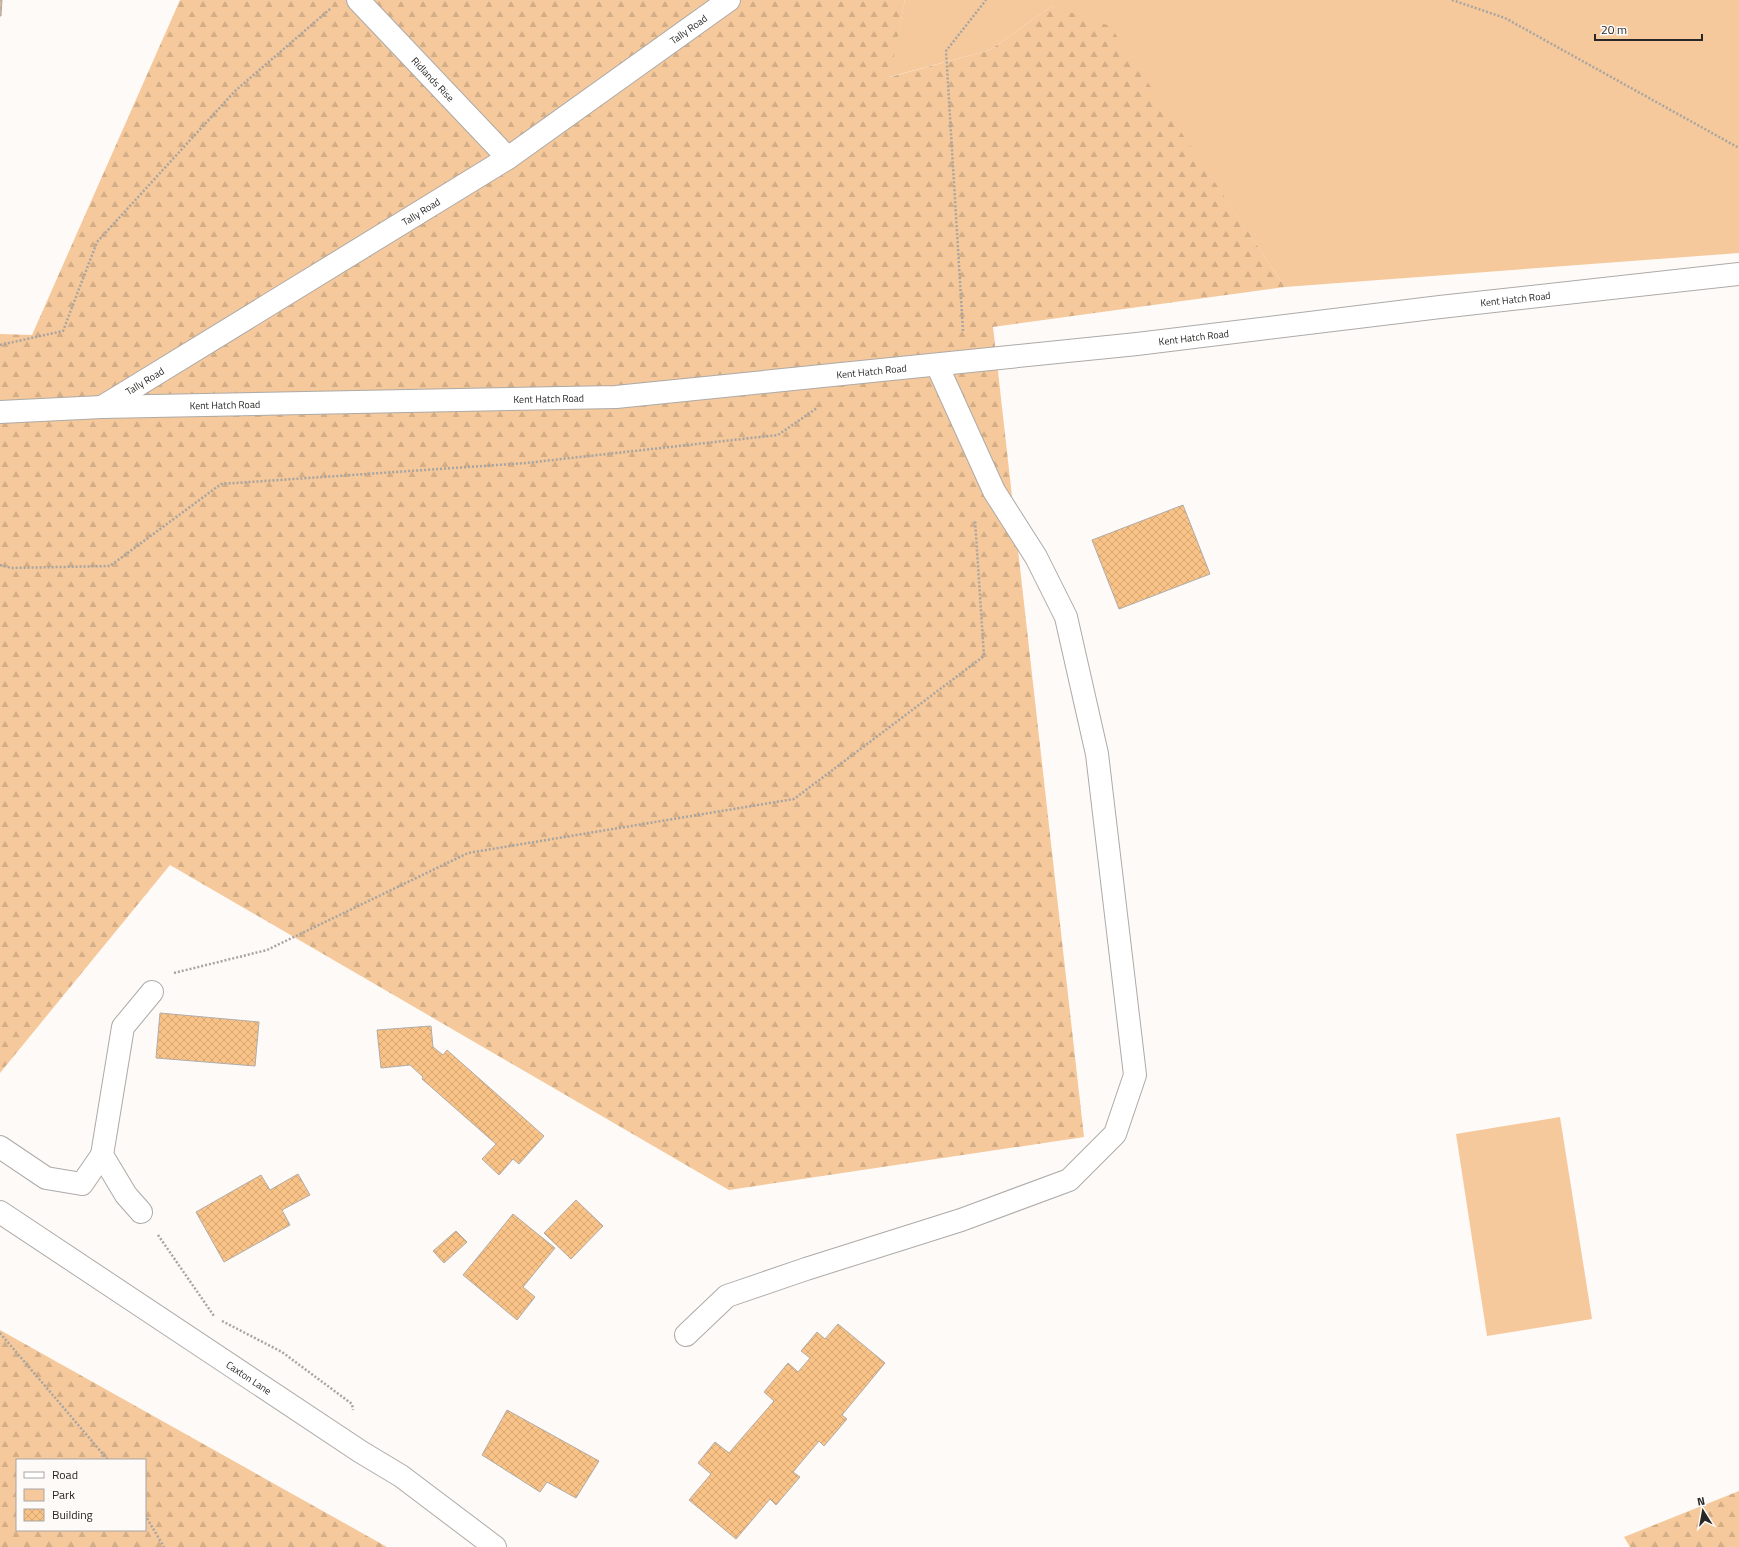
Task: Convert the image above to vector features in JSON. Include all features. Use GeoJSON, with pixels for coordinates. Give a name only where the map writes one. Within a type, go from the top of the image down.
{"type":"FeatureCollection","features":[{"type":"Feature","properties":{"kind":"street","name":"Ridlands Rise"},"geometry":{"type":"LineString","coordinates":[[358,0],[508,158]]}},
{"type":"Feature","properties":{"kind":"street","name":"Tally Road"},"geometry":{"type":"LineString","coordinates":[[102,408],[508,158],[730,0]]}},
{"type":"Feature","properties":{"kind":"street","name":"Kent Hatch Road"},"geometry":{"type":"LineString","coordinates":[[0,412],[102,408],[616,397],[1137,344],[1440,307],[1739,274]]}},
{"type":"Feature","properties":{"kind":"street"},"geometry":{"type":"LineString","coordinates":[[686,1335],[726,1296],[961,1220],[1069,1180],[1115,1134],[1135,1075],[1097,754],[1066,616],[1036,557],[994,491],[938,364]]}},
{"type":"Feature","properties":{"kind":"street"},"geometry":{"type":"LineString","coordinates":[[0,1147],[46,1178],[82,1184],[102,1155],[123,1027],[152,992]]}},
{"type":"Feature","properties":{"kind":"street"},"geometry":{"type":"LineString","coordinates":[[102,1155],[126,1195],[141,1212]]}},
{"type":"Feature","properties":{"kind":"street","name":"Caxton Lane"},"geometry":{"type":"LineString","coordinates":[[0,1212],[361,1452],[401,1476],[495,1547]]}},
{"type":"Feature","properties":{"kind":"path"},"geometry":{"type":"LineString","coordinates":[[965,362],[946,51],[986,0]]}},
{"type":"Feature","properties":{"kind":"path"},"geometry":{"type":"LineString","coordinates":[[1452,0],[1505,18],[1739,148]]}},
{"type":"Feature","properties":{"kind":"path"},"geometry":{"type":"LineString","coordinates":[[0,346],[63,331],[97,242],[235,91],[334,5]]}},
{"type":"Feature","properties":{"kind":"path"},"geometry":{"type":"LineString","coordinates":[[0,565],[11,568],[110,566],[221,484],[526,463],[778,435],[818,408]]}},
{"type":"Feature","properties":{"kind":"path"},"geometry":{"type":"LineString","coordinates":[[152,992],[166,975],[267,950],[468,853],[794,799],[984,656],[975,516]]}},
{"type":"Feature","properties":{"kind":"path"},"geometry":{"type":"LineString","coordinates":[[141,1212],[215,1317],[282,1352],[352,1404],[361,1452]]}},
{"type":"Feature","properties":{"kind":"path"},"geometry":{"type":"LineString","coordinates":[[0,1333],[107,1459]]}},
{"type":"Feature","properties":{"kind":"path"},"geometry":{"type":"LineString","coordinates":[[146,1517],[164,1547]]}},
{"type":"Feature","properties":{"kind":"green space"},"geometry":{"type":"Polygon","coordinates":[[[180,0],[905,0],[890,77],[990,50],[1052,6],[1110,26],[1285,287],[993,327],[1084,1137],[729,1190],[170,865],[0,1073],[0,334],[32,335],[180,0]]]}},
{"type":"Feature","properties":{"kind":"green space"},"geometry":{"type":"Polygon","coordinates":[[[905,0],[1739,0],[1739,253],[1285,287],[1152,90],[1052,6],[990,50],[889,77],[905,0]]]}},
{"type":"Feature","properties":{"kind":"green space"},"geometry":{"type":"Polygon","coordinates":[[[1560,1117],[1592,1319],[1487,1336],[1456,1134],[1560,1117]]]}},
{"type":"Feature","properties":{"kind":"green space"},"geometry":{"type":"Polygon","coordinates":[[[0,1330],[387,1547],[0,1547],[0,1330]]]}},
{"type":"Feature","properties":{"kind":"green space"},"geometry":{"type":"Polygon","coordinates":[[[1739,1491],[1739,1547],[1630,1547],[1624,1537],[1739,1491]]]}},
{"type":"Feature","properties":{"kind":"building"},"geometry":{"type":"Polygon","coordinates":[[[0,0],[2,0],[1,16],[0,16],[0,0]]]}},
{"type":"Feature","properties":{"kind":"building"},"geometry":{"type":"Polygon","coordinates":[[[1183,505],[1210,574],[1119,609],[1092,540],[1183,505]]]}},
{"type":"Feature","properties":{"kind":"building"},"geometry":{"type":"Polygon","coordinates":[[[160,1013],[259,1022],[255,1066],[156,1058],[160,1013]]]}},
{"type":"Feature","properties":{"kind":"building"},"geometry":{"type":"Polygon","coordinates":[[[431,1026],[433,1047],[443,1055],[447,1050],[544,1136],[519,1164],[513,1159],[499,1175],[482,1159],[496,1144],[422,1079],[423,1077],[410,1065],[381,1068],[377,1030],[431,1026]]]}},
{"type":"Feature","properties":{"kind":"building"},"geometry":{"type":"Polygon","coordinates":[[[298,1174],[310,1195],[282,1210],[290,1225],[224,1262],[196,1212],[261,1175],[270,1190],[298,1174]]]}},
{"type":"Feature","properties":{"kind":"building"},"geometry":{"type":"Polygon","coordinates":[[[576,1200],[603,1226],[571,1259],[544,1233],[576,1200]]]}},
{"type":"Feature","properties":{"kind":"building"},"geometry":{"type":"Polygon","coordinates":[[[513,1214],[555,1248],[523,1287],[535,1297],[517,1320],[463,1275],[513,1214]]]}},
{"type":"Feature","properties":{"kind":"building"},"geometry":{"type":"Polygon","coordinates":[[[456,1231],[467,1242],[444,1263],[433,1251],[456,1231]]]}},
{"type":"Feature","properties":{"kind":"building"},"geometry":{"type":"Polygon","coordinates":[[[838,1324],[885,1363],[842,1415],[847,1419],[824,1446],[819,1441],[793,1472],[800,1477],[776,1505],[770,1499],[736,1539],[689,1500],[711,1474],[698,1463],[715,1442],[729,1453],[774,1401],[764,1392],[788,1363],[798,1372],[810,1358],[801,1351],[817,1332],[825,1339],[838,1324]]]}},
{"type":"Feature","properties":{"kind":"building"},"geometry":{"type":"Polygon","coordinates":[[[507,1410],[599,1461],[576,1498],[547,1482],[540,1492],[482,1455],[507,1410]]]}}]}
